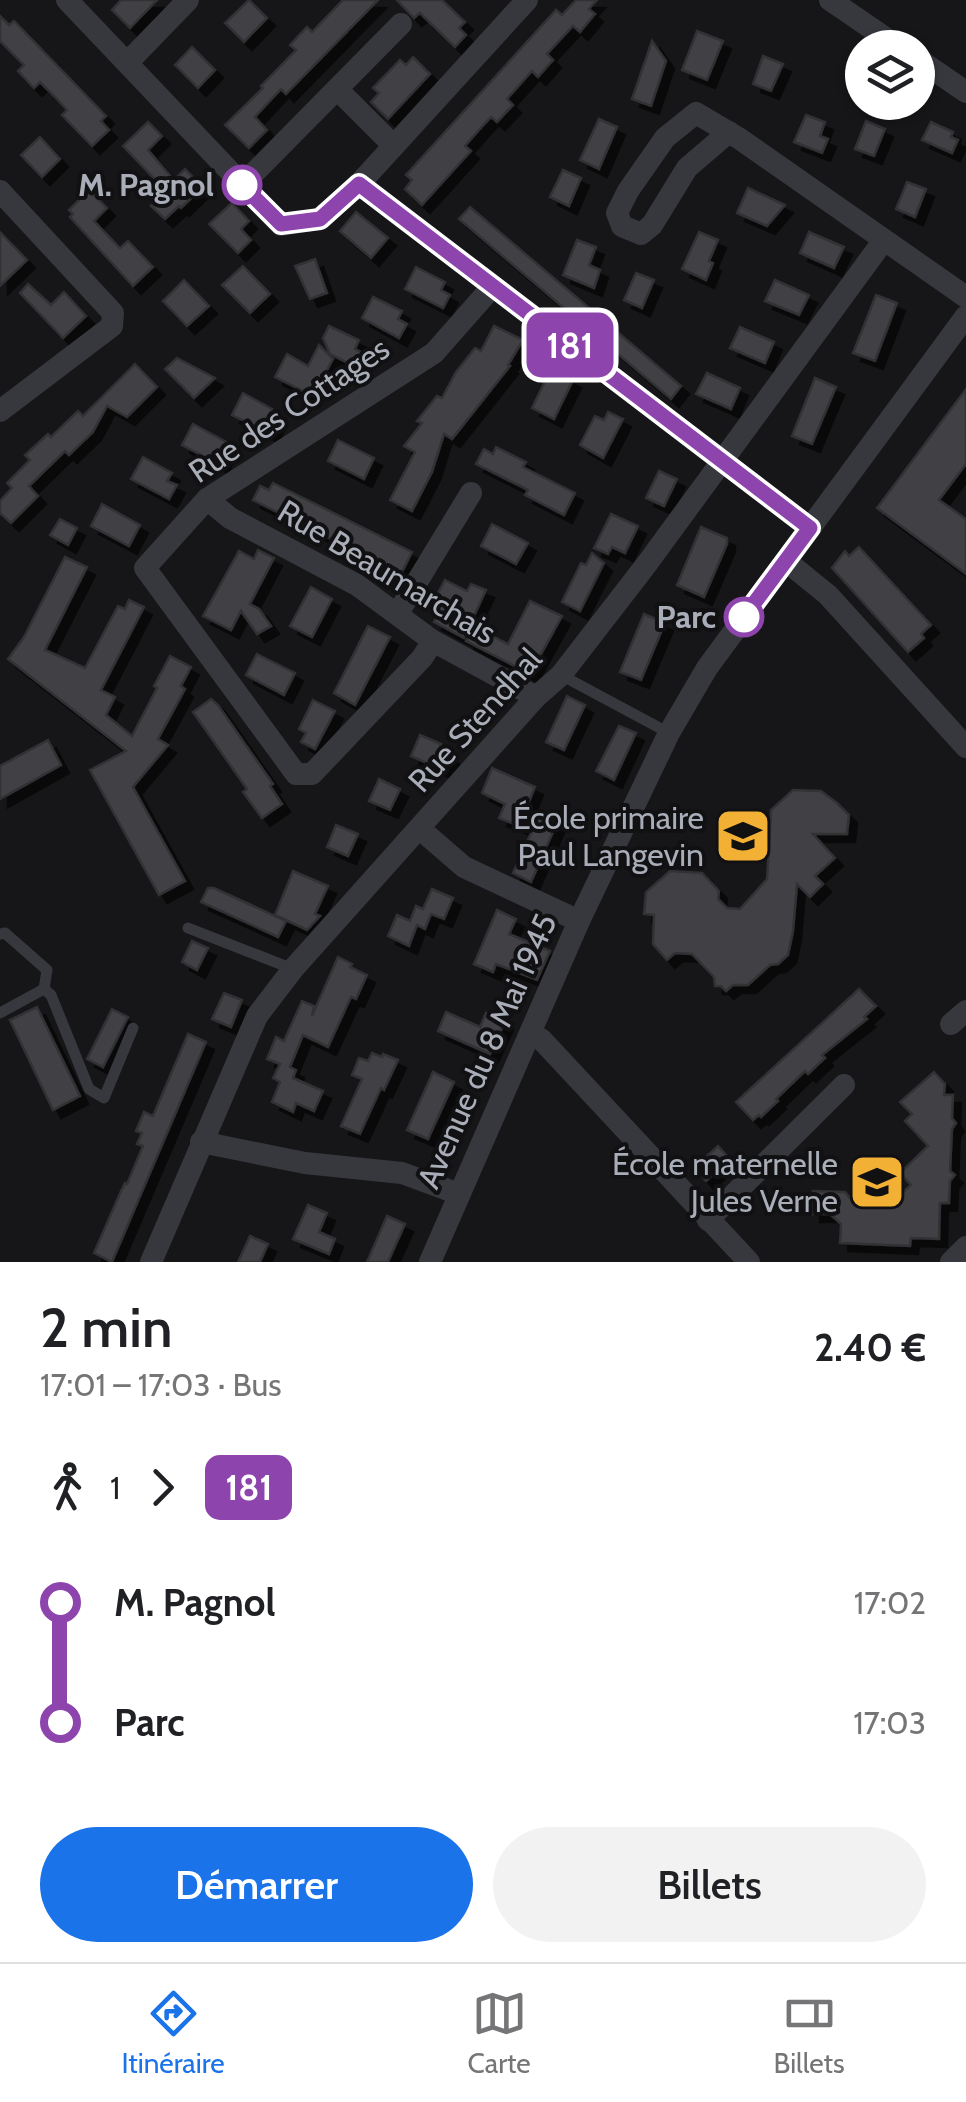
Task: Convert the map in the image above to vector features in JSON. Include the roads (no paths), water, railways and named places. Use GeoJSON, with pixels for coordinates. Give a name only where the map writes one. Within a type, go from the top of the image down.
{"type":"FeatureCollection","features":[{"type":"Feature","properties":{"kind":"street"},"geometry":{"type":"LineString","coordinates":[[67,0],[281,224],[320,219],[359,184],[519,2]]}},
{"type":"Feature","properties":{"kind":"street"},"geometry":{"type":"LineString","coordinates":[[128,62],[188,0]]}},
{"type":"Feature","properties":{"kind":"street"},"geometry":{"type":"LineString","coordinates":[[830,0],[874,30]]}},
{"type":"Feature","properties":{"kind":"street"},"geometry":{"type":"LineString","coordinates":[[242,185],[400,24]]}},
{"type":"Feature","properties":{"kind":"street"},"geometry":{"type":"LineString","coordinates":[[935,71],[966,92]]}},
{"type":"Feature","properties":{"kind":"street"},"geometry":{"type":"LineString","coordinates":[[337,89],[394,146]]}},
{"type":"Feature","properties":{"kind":"street"},"geometry":{"type":"LineString","coordinates":[[728,132],[687,168],[652,225],[641,234],[622,226],[617,213],[622,202],[665,138],[696,113],[728,132],[966,296]]}},
{"type":"Feature","properties":{"kind":"street"},"geometry":{"type":"LineString","coordinates":[[359,184],[810,528]]}},
{"type":"Feature","properties":{"kind":"street"},"geometry":{"type":"LineString","coordinates":[[0,192],[114,313],[112,326],[0,411]]}},
{"type":"Feature","properties":{"kind":"street","name":"Rue Stendhal"},"geometry":{"type":"LineString","coordinates":[[150,1262],[257,1016],[294,969],[536,697],[561,676],[884,240]]}},
{"type":"Feature","properties":{"kind":"street","name":"Rue des Cottages"},"geometry":{"type":"LineString","coordinates":[[433,640],[422,658],[312,774],[296,774],[145,568],[207,499],[434,353],[493,286]]}},
{"type":"Feature","properties":{"kind":"street","name":"Avenue du 8 Mai 1945"},"geometry":{"type":"LineString","coordinates":[[430,1262],[579,920],[669,733],[707,668],[966,316]]}},
{"type":"Feature","properties":{"kind":"street"},"geometry":{"type":"LineString","coordinates":[[398,613],[471,493]]}},
{"type":"Feature","properties":{"kind":"street","name":"Rue Beaumarchais"},"geometry":{"type":"LineString","coordinates":[[207,499],[230,518],[357,585],[433,640],[536,697]]}},
{"type":"Feature","properties":{"kind":"street"},"geometry":{"type":"LineString","coordinates":[[786,561],[828,595],[966,747]]}},
{"type":"Feature","properties":{"kind":"street"},"geometry":{"type":"LineString","coordinates":[[420,828],[464,867],[579,920]]}},
{"type":"Feature","properties":{"kind":"street"},"geometry":{"type":"LineString","coordinates":[[530,1035],[541,1039],[749,1262]]}},
{"type":"Feature","properties":{"kind":"street"},"geometry":{"type":"LineString","coordinates":[[708,1220],[844,1085]]}},
{"type":"Feature","properties":{"kind":"street"},"geometry":{"type":"LineString","coordinates":[[201,1142],[304,1163],[402,1173],[459,1194]]}},
{"type":"Feature","properties":{"kind":"street"},"geometry":{"type":"LineString","coordinates":[[950,1262],[966,1247]]}},
{"type":"Feature","properties":{"kind":"lane"},"geometry":{"type":"LineString","coordinates":[[561,676],[669,733]]}},
{"type":"Feature","properties":{"kind":"lane"},"geometry":{"type":"LineString","coordinates":[[188,928],[294,969]]}},
{"type":"Feature","properties":{"kind":"lane"},"geometry":{"type":"LineString","coordinates":[[0,934],[6,934],[48,970],[44,990]]}},
{"type":"Feature","properties":{"kind":"lane"},"geometry":{"type":"LineString","coordinates":[[0,1014],[44,990]]}},
{"type":"Feature","properties":{"kind":"lane"},"geometry":{"type":"LineString","coordinates":[[44,990],[51,996],[89,1089],[104,1098],[133,1028]]}},
{"type":"Feature","properties":{"kind":"place","name":"M. Pagnol"},"geometry":{"type":"Point","coordinates":[242,185]}},
{"type":"Feature","properties":{"kind":"place","name":"Parc"},"geometry":{"type":"Point","coordinates":[744,617]}},
{"type":"Feature","properties":{"kind":"place","name":"École primaire Paul Langevin"},"geometry":{"type":"Point","coordinates":[743,836]}},
{"type":"Feature","properties":{"kind":"place","name":"École maternelle Jules Verne"},"geometry":{"type":"Point","coordinates":[877,1182]}}]}
